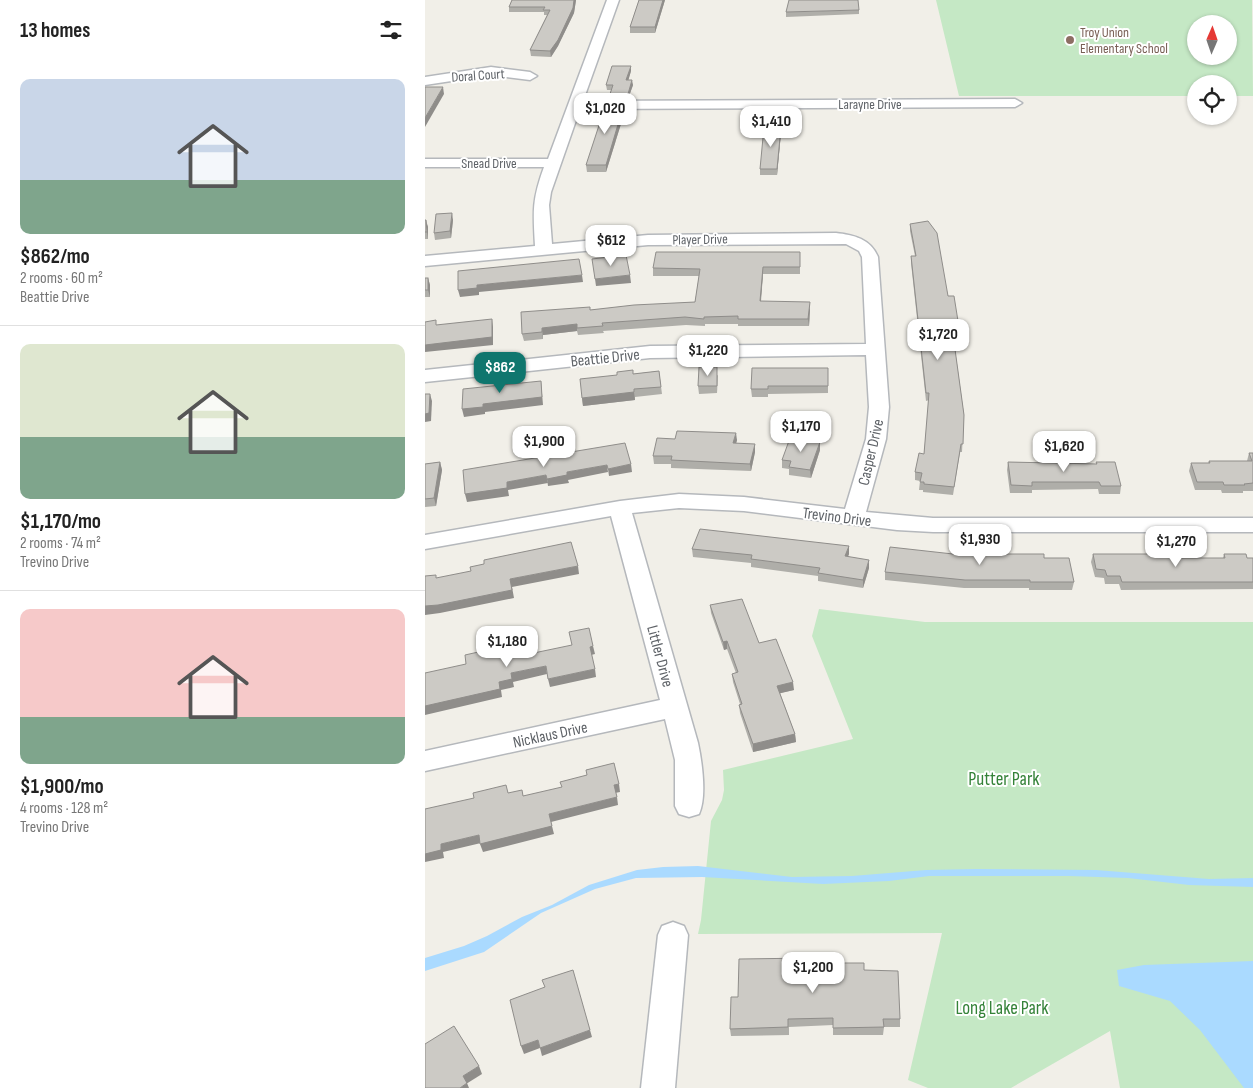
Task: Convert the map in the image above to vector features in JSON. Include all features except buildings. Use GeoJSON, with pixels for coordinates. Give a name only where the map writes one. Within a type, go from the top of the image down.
{"type":"FeatureCollection","features":[{"type":"Feature","properties":{"kind":"street"},"geometry":{"type":"LineString","coordinates":[[544,250],[541,205],[543,192],[613,0]]}},
{"type":"Feature","properties":{"kind":"street","name":"Doral Court"},"geometry":{"type":"LineString","coordinates":[[425,81],[485,72],[530,76]]}},
{"type":"Feature","properties":{"kind":"street","name":"Larayne Drive"},"geometry":{"type":"LineString","coordinates":[[575,105],[1015,104]]}},
{"type":"Feature","properties":{"kind":"street","name":"Snead Drive"},"geometry":{"type":"LineString","coordinates":[[425,163],[554,163]]}},
{"type":"Feature","properties":{"kind":"street","name":"Player Drive"},"geometry":{"type":"LineString","coordinates":[[425,261],[670,239],[836,238],[856,242]]}},
{"type":"Feature","properties":{"kind":"street","name":"Casper Drive"},"geometry":{"type":"LineString","coordinates":[[853,518],[877,430],[879,407],[870,257],[866,248],[856,242]]}},
{"type":"Feature","properties":{"kind":"street","name":"Beattie Drive"},"geometry":{"type":"LineString","coordinates":[[425,376],[650,352],[875,349]]}},
{"type":"Feature","properties":{"kind":"street","name":"Trevino Drive"},"geometry":{"type":"LineString","coordinates":[[425,542],[621,508],[665,502],[711,501],[897,523],[962,526],[1253,526]]}},
{"type":"Feature","properties":{"kind":"street","name":"Littler Drive"},"geometry":{"type":"LineString","coordinates":[[621,508],[688,760],[689,806]]}},
{"type":"Feature","properties":{"kind":"street","name":"Nicklaus Drive"},"geometry":{"type":"LineString","coordinates":[[425,761],[675,708]]}},
{"type":"Feature","properties":{"kind":"street"},"geometry":{"type":"LineString","coordinates":[[658,1088],[673,935]]}},
{"type":"Feature","properties":{"kind":"green space","name":"Troy Union Elementary School"},"geometry":{"type":"Polygon","coordinates":[[[936,0],[1252,0],[1253,96],[1237,96],[1237,75],[1187,75],[1187,96],[959,96],[936,0]]]}},
{"type":"Feature","properties":{"kind":"green space","name":"Putter Park"},"geometry":{"type":"Polygon","coordinates":[[[819,609],[925,622],[1253,622],[1253,1088],[1120,1088],[1110,1031],[1011,1088],[928,1088],[908,1080],[942,933],[698,934],[711,821],[722,800],[724,790],[723,770],[853,739],[812,636],[819,609]]]}},
{"type":"Feature","properties":{"kind":"water"},"geometry":{"type":"Polygon","coordinates":[[[698,866],[792,877],[852,876],[926,870],[1096,870],[1209,879],[1253,878],[1253,887],[1189,885],[1128,878],[1069,876],[929,876],[889,881],[823,884],[702,877],[636,878],[595,889],[541,913],[484,952],[425,971],[425,958],[464,946],[487,936],[589,885],[637,870],[698,866]]]}},
{"type":"Feature","properties":{"kind":"water"},"geometry":{"type":"Polygon","coordinates":[[[1253,961],[1253,1088],[1244,1088],[1200,1030],[1170,1001],[1119,986],[1117,970],[1144,965],[1253,961]]]}},
{"type":"Feature","properties":{"kind":"place","name":"Troy Union Elementary School"},"geometry":{"type":"Point","coordinates":[1070,40]}},
{"type":"Feature","properties":{"kind":"park label","name":"Long Lake Park"},"geometry":{"type":"Point","coordinates":[1002,1007]}}]}
